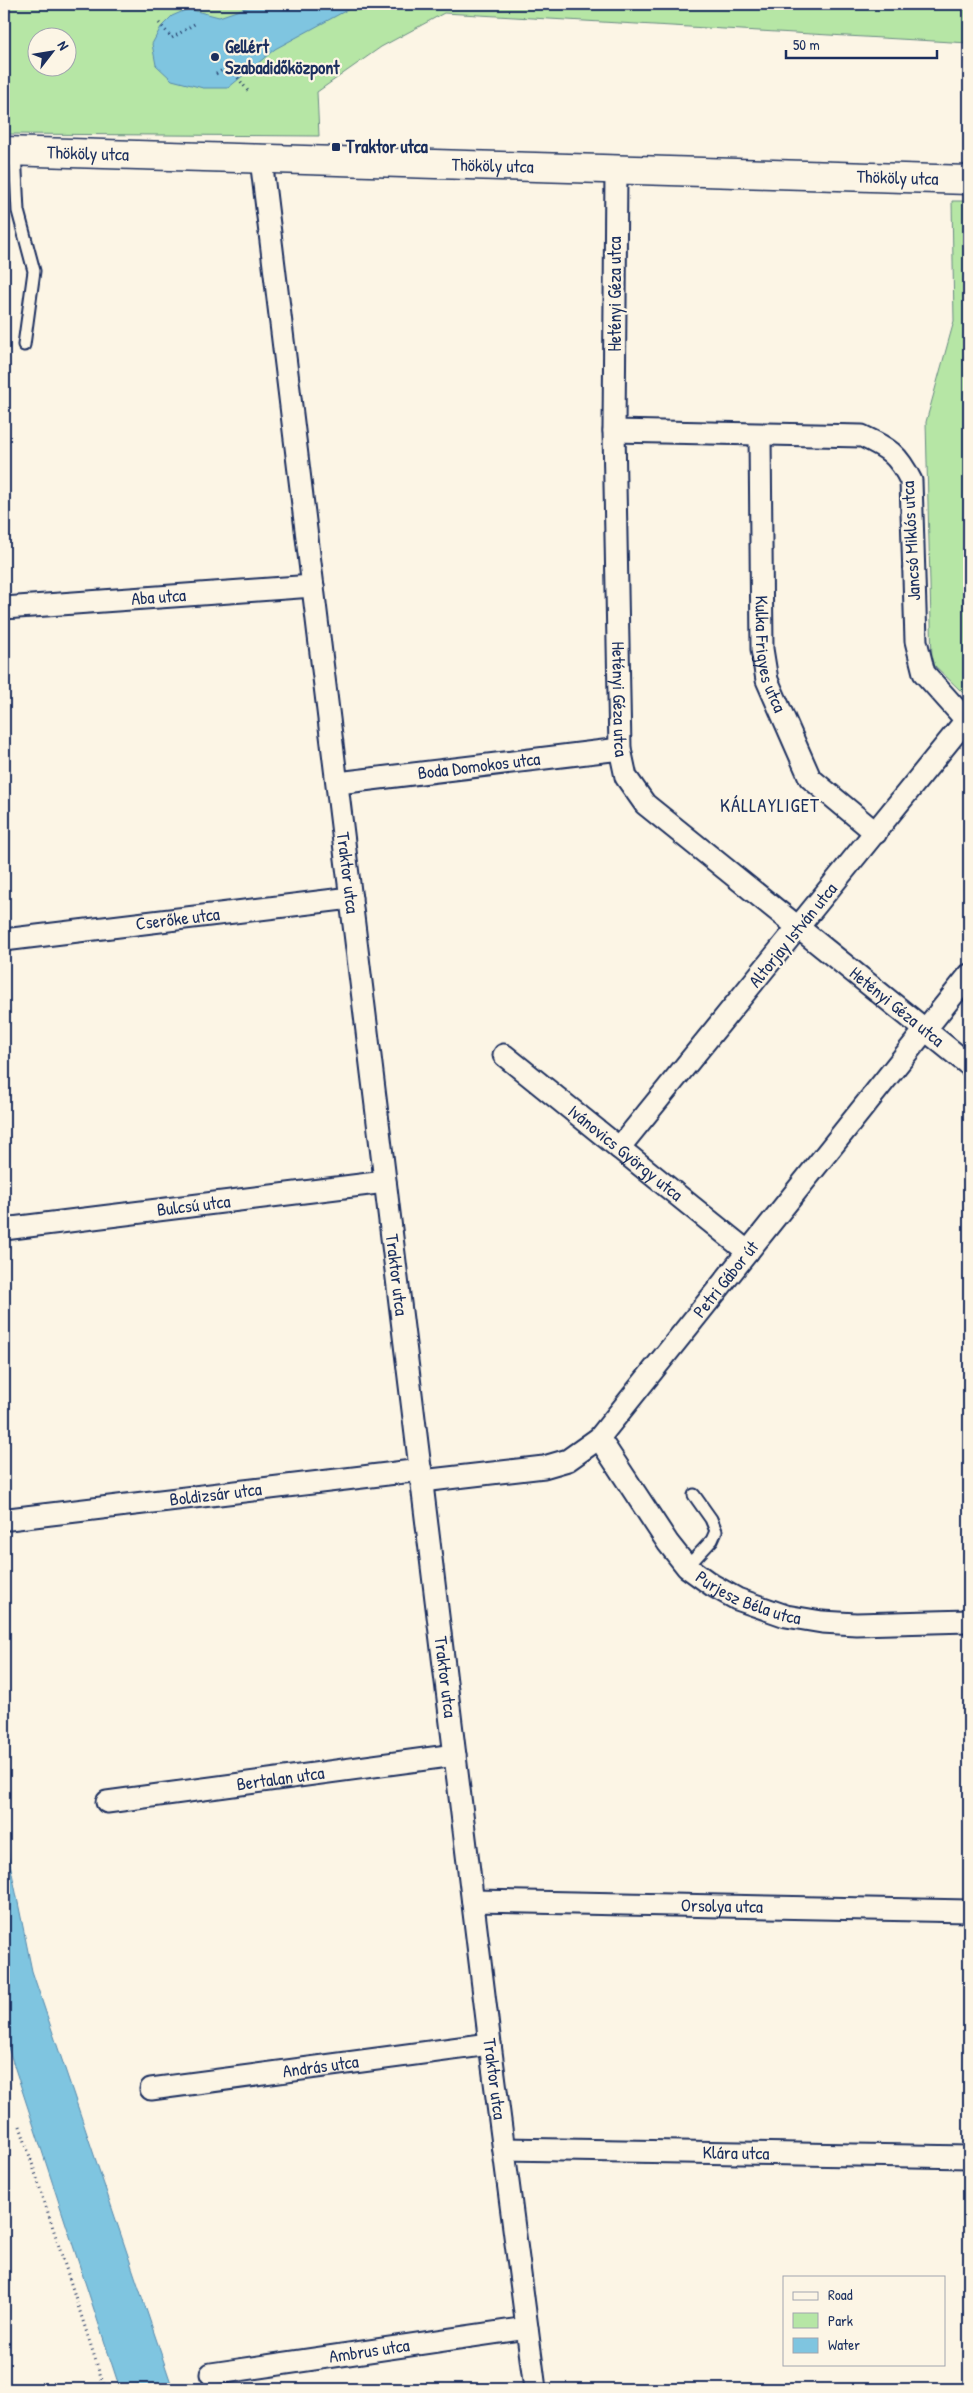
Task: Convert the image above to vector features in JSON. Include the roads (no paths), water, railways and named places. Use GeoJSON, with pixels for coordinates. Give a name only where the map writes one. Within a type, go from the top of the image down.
{"type":"FeatureCollection","features":[{"type":"Feature","properties":{"kind":"street","name":"Thököly utca"},"geometry":{"type":"LineString","coordinates":[[8,149],[969,180]]}},
{"type":"Feature","properties":{"kind":"street","name":"Traktor utca"},"geometry":{"type":"LineString","coordinates":[[261,158],[490,2044],[535,2389]]}},
{"type":"Feature","properties":{"kind":"street","name":"Hetényi Géza utca"},"geometry":{"type":"LineString","coordinates":[[616,170],[614,431],[620,749],[626,777],[646,804],[969,1065]]}},
{"type":"Feature","properties":{"kind":"street","name":"Jancsó Miklós utca"},"geometry":{"type":"LineString","coordinates":[[614,431],[760,436],[862,436],[888,448],[903,463],[911,481],[916,641],[924,673],[966,720]]}},
{"type":"Feature","properties":{"kind":"street","name":"Kulka Frigyes utca"},"geometry":{"type":"LineString","coordinates":[[760,436],[762,649],[767,680],[810,778],[876,833]]}},
{"type":"Feature","properties":{"kind":"street","name":"Aba utca"},"geometry":{"type":"LineString","coordinates":[[4,608],[313,586]]}},
{"type":"Feature","properties":{"kind":"street","name":"Altorjay István utca"},"geometry":{"type":"LineString","coordinates":[[619,1148],[966,720]]}},
{"type":"Feature","properties":{"kind":"street","name":"Boda Domokos utca"},"geometry":{"type":"LineString","coordinates":[[338,783],[620,749]]}},
{"type":"Feature","properties":{"kind":"street","name":"Cserőke utca"},"geometry":{"type":"LineString","coordinates":[[4,940],[351,898]]}},
{"type":"Feature","properties":{"kind":"street","name":"Petri Gábor út"},"geometry":{"type":"LineString","coordinates":[[421,1476],[544,1466],[568,1460],[599,1438],[969,975]]}},
{"type":"Feature","properties":{"kind":"street","name":"Ivánovics György utca"},"geometry":{"type":"LineString","coordinates":[[504,1055],[748,1252]]}},
{"type":"Feature","properties":{"kind":"street","name":"Bulcsú utca"},"geometry":{"type":"LineString","coordinates":[[4,1229],[385,1182]]}},
{"type":"Feature","properties":{"kind":"street","name":"Purjesz Béla utca"},"geometry":{"type":"LineString","coordinates":[[599,1438],[668,1543],[687,1567],[712,1585],[737,1599],[786,1616],[822,1622],[856,1624],[969,1621]]}},
{"type":"Feature","properties":{"kind":"street","name":"Boldizsár utca"},"geometry":{"type":"LineString","coordinates":[[9,1519],[421,1476]]}},
{"type":"Feature","properties":{"kind":"street","name":"Bertalan utca"},"geometry":{"type":"LineString","coordinates":[[107,1802],[455,1755]]}},
{"type":"Feature","properties":{"kind":"street","name":"Orsolya utca"},"geometry":{"type":"LineString","coordinates":[[473,1901],[969,1911]]}},
{"type":"Feature","properties":{"kind":"street","name":"András utca"},"geometry":{"type":"LineString","coordinates":[[151,2089],[490,2044]]}},
{"type":"Feature","properties":{"kind":"street","name":"Klára utca"},"geometry":{"type":"LineString","coordinates":[[504,2149],[969,2157]]}},
{"type":"Feature","properties":{"kind":"street","name":"Ambrus utca"},"geometry":{"type":"LineString","coordinates":[[211,2374],[527,2328]]}},
{"type":"Feature","properties":{"kind":"lane"},"geometry":{"type":"LineString","coordinates":[[8,149],[18,211],[34,271],[24,345]]}},
{"type":"Feature","properties":{"kind":"lane"},"geometry":{"type":"LineString","coordinates":[[687,1567],[712,1540],[716,1531],[711,1519],[694,1495]]}},
{"type":"Feature","properties":{"kind":"water"},"geometry":{"type":"Polygon","coordinates":[[[252,4],[358,4],[275,49],[228,88],[203,88],[172,80],[156,65],[152,44],[161,27],[172,16],[188,9],[219,17],[252,4]]]}},
{"type":"Feature","properties":{"kind":"water"},"geometry":{"type":"Polygon","coordinates":[[[4,1834],[32,1971],[173,2389],[120,2389],[4,2035],[4,1834]]]}},
{"type":"Feature","properties":{"kind":"place","name":"Gellért Szabadidőközpont"},"geometry":{"type":"Point","coordinates":[215,57]}},
{"type":"Feature","properties":{"kind":"place","name":"Traktor utca"},"geometry":{"type":"Point","coordinates":[336,147]}},
{"type":"Feature","properties":{"kind":"district","name":"KÁLLAYLIGET"},"geometry":{"type":"Point","coordinates":[770,805]}}]}
